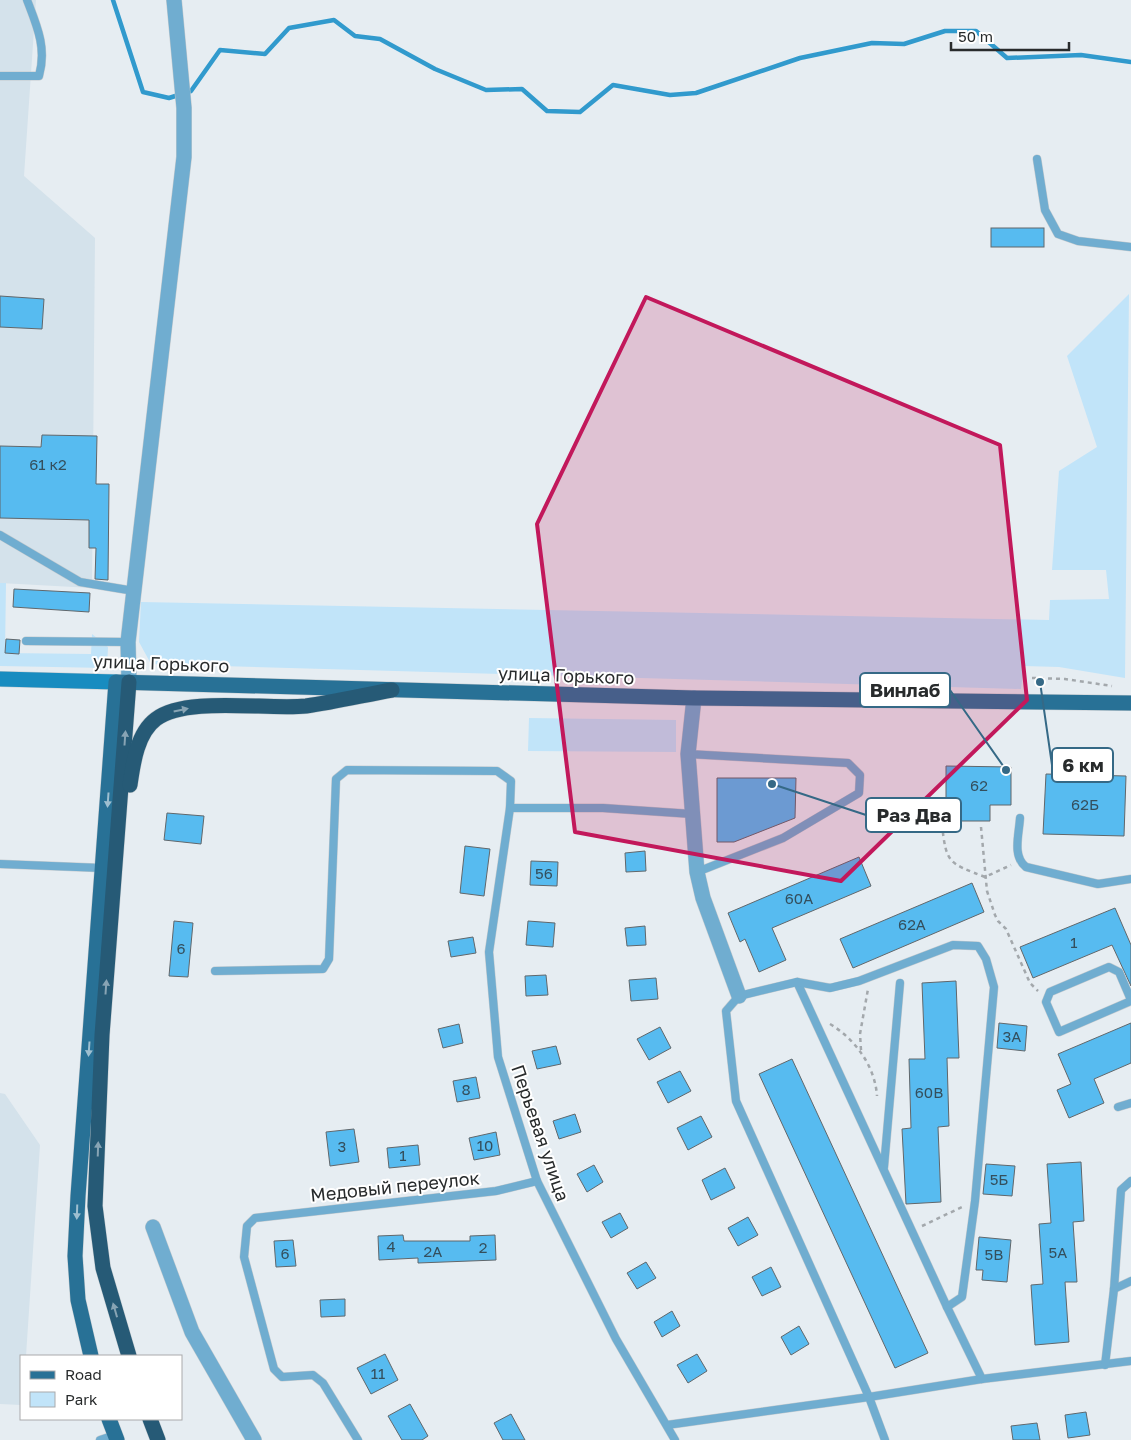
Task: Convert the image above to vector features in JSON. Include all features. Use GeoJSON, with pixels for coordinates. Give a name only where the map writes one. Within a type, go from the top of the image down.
{"type":"FeatureCollection","features":[{"type":"Feature","properties":{"kind":"highway"},"geometry":{"type":"LineString","coordinates":[[123,682],[102,1035],[96,1206],[103,1268],[129,1355]]}},
{"type":"Feature","properties":{"kind":"highway"},"geometry":{"type":"LineString","coordinates":[[109,942],[118,909],[132,771],[137,748],[154,720],[167,713],[187,708],[305,706],[392,690]]}},
{"type":"Feature","properties":{"kind":"highway"},"geometry":{"type":"LineString","coordinates":[[150,1420],[158,1440]]}},
{"type":"Feature","properties":{"kind":"main road","name":"улица Горького"},"geometry":{"type":"LineString","coordinates":[[0,679],[694,698],[1131,703]]}},
{"type":"Feature","properties":{"kind":"main road"},"geometry":{"type":"LineString","coordinates":[[91,1355],[78,1300],[75,1256],[102,868],[123,682]]}},
{"type":"Feature","properties":{"kind":"main road"},"geometry":{"type":"LineString","coordinates":[[109,1420],[116,1438]]}},
{"type":"Feature","properties":{"kind":"street"},"geometry":{"type":"LineString","coordinates":[[123,682],[184,157],[184,108],[174,0]]}},
{"type":"Feature","properties":{"kind":"street"},"geometry":{"type":"LineString","coordinates":[[694,698],[688,754],[697,872],[703,898],[739,996]]}},
{"type":"Feature","properties":{"kind":"street"},"geometry":{"type":"LineString","coordinates":[[153,1226],[192,1332],[254,1440]]}},
{"type":"Feature","properties":{"kind":"lane"},"geometry":{"type":"LineString","coordinates":[[0,76],[40,76],[43,61],[40,32],[26,0]]}},
{"type":"Feature","properties":{"kind":"lane"},"geometry":{"type":"LineString","coordinates":[[1037,159],[1045,210],[1058,234],[1078,241],[1131,247]]}},
{"type":"Feature","properties":{"kind":"lane"},"geometry":{"type":"LineString","coordinates":[[0,534],[80,582],[134,591]]}},
{"type":"Feature","properties":{"kind":"lane"},"geometry":{"type":"LineString","coordinates":[[26,641],[128,642]]}},
{"type":"Feature","properties":{"kind":"lane"},"geometry":{"type":"LineString","coordinates":[[688,754],[848,763],[860,775],[858,794],[784,838],[697,872]]}},
{"type":"Feature","properties":{"kind":"lane","name":"Перьевая улица"},"geometry":{"type":"LineString","coordinates":[[215,971],[323,970],[329,959],[336,779],[347,770],[497,771],[511,782],[510,808],[490,952],[498,1057],[537,1181],[616,1339],[675,1440]]}},
{"type":"Feature","properties":{"kind":"lane"},"geometry":{"type":"LineString","coordinates":[[510,808],[604,808],[692,814]]}},
{"type":"Feature","properties":{"kind":"lane"},"geometry":{"type":"LineString","coordinates":[[1020,818],[1019,862],[1026,867],[1098,884],[1131,879]]}},
{"type":"Feature","properties":{"kind":"lane"},"geometry":{"type":"LineString","coordinates":[[0,864],[102,868]]}},
{"type":"Feature","properties":{"kind":"lane"},"geometry":{"type":"LineString","coordinates":[[886,1440],[869,1397],[736,1101],[726,1011],[739,996],[797,982],[830,988],[871,976],[953,945],[978,946],[986,959],[994,987],[975,1201],[962,1297],[947,1307]]}},
{"type":"Feature","properties":{"kind":"lane"},"geometry":{"type":"LineString","coordinates":[[1109,967],[1119,972],[1131,1001],[1059,1032],[1046,1002],[1050,992],[1109,967]]}},
{"type":"Feature","properties":{"kind":"lane"},"geometry":{"type":"LineString","coordinates":[[797,982],[947,1307],[982,1378]]}},
{"type":"Feature","properties":{"kind":"lane"},"geometry":{"type":"LineString","coordinates":[[884,1169],[900,983]]}},
{"type":"Feature","properties":{"kind":"lane"},"geometry":{"type":"LineString","coordinates":[[1118,1107],[1131,1103]]}},
{"type":"Feature","properties":{"kind":"lane","name":"Медовый переулок"},"geometry":{"type":"LineString","coordinates":[[358,1440],[323,1383],[313,1375],[282,1377],[274,1369],[244,1257],[247,1226],[255,1218],[496,1191],[537,1181]]}},
{"type":"Feature","properties":{"kind":"lane"},"geometry":{"type":"LineString","coordinates":[[1105,1365],[1114,1289],[1121,1190],[1131,1181]]}},
{"type":"Feature","properties":{"kind":"lane"},"geometry":{"type":"LineString","coordinates":[[1114,1289],[1131,1280]]}},
{"type":"Feature","properties":{"kind":"lane"},"geometry":{"type":"LineString","coordinates":[[667,1425],[869,1397],[982,1378],[1131,1361]]}},
{"type":"Feature","properties":{"kind":"lane"},"geometry":{"type":"LineString","coordinates":[[100,1440],[116,1438]]}},
{"type":"Feature","properties":{"kind":"path"},"geometry":{"type":"LineString","coordinates":[[1032,678],[1065,679],[1113,686]]}},
{"type":"Feature","properties":{"kind":"path"},"geometry":{"type":"LineString","coordinates":[[942,824],[944,842],[949,859],[958,866],[986,877],[1019,862]]}},
{"type":"Feature","properties":{"kind":"path"},"geometry":{"type":"LineString","coordinates":[[981,827],[987,891],[995,915],[1006,929],[1030,983],[1048,997]]}},
{"type":"Feature","properties":{"kind":"path"},"geometry":{"type":"LineString","coordinates":[[861,1052],[860,1034],[871,976]]}},
{"type":"Feature","properties":{"kind":"path"},"geometry":{"type":"LineString","coordinates":[[813,1016],[841,1031],[861,1052],[873,1078],[877,1099]]}},
{"type":"Feature","properties":{"kind":"path"},"geometry":{"type":"LineString","coordinates":[[912,1231],[975,1201]]}},
{"type":"Feature","properties":{"kind":"highlighted area"},"geometry":{"type":"Polygon","coordinates":[[[646,297],[1000,445],[1027,700],[841,881],[575,832],[537,524],[646,297]]]}},
{"type":"Feature","properties":{"kind":"shaded area"},"geometry":{"type":"Polygon","coordinates":[[[0,0],[36,0],[24,176],[95,238],[92,588],[0,583],[0,0]]]}},
{"type":"Feature","properties":{"kind":"shaded area"},"geometry":{"type":"Polygon","coordinates":[[[0,1093],[5,1094],[40,1145],[26,1355],[20,1355],[20,1405],[0,1404],[0,1093]]]}},
{"type":"Feature","properties":{"kind":"green space"},"geometry":{"type":"Polygon","coordinates":[[[1129,294],[1125,678],[1059,667],[1024,666],[1021,689],[151,664],[139,642],[141,602],[1049,620],[1050,600],[1109,599],[1106,570],[1052,570],[1059,471],[1097,447],[1067,356],[1129,294]]]}},
{"type":"Feature","properties":{"kind":"green space"},"geometry":{"type":"Polygon","coordinates":[[[0,583],[6,583],[5,653],[91,654],[92,634],[108,647],[107,668],[0,666],[0,583]]]}},
{"type":"Feature","properties":{"kind":"green space"},"geometry":{"type":"Polygon","coordinates":[[[529,718],[676,720],[676,752],[528,751],[529,718]]]}},
{"type":"Feature","properties":{"kind":"building"},"geometry":{"type":"Polygon","coordinates":[[[991,228],[1044,228],[1044,247],[991,247],[991,228]]]}},
{"type":"Feature","properties":{"kind":"building"},"geometry":{"type":"Polygon","coordinates":[[[0,296],[44,299],[42,329],[0,327],[0,296]]]}},
{"type":"Feature","properties":{"kind":"building"},"geometry":{"type":"Polygon","coordinates":[[[42,435],[97,436],[96,484],[109,484],[108,580],[95,579],[96,548],[89,548],[89,520],[0,518],[0,446],[41,447],[42,435]]]}},
{"type":"Feature","properties":{"kind":"building"},"geometry":{"type":"Polygon","coordinates":[[[14,589],[90,593],[89,612],[13,607],[14,589]]]}},
{"type":"Feature","properties":{"kind":"building"},"geometry":{"type":"Polygon","coordinates":[[[6,639],[20,640],[19,654],[5,653],[6,639]]]}},
{"type":"Feature","properties":{"kind":"building"},"geometry":{"type":"Polygon","coordinates":[[[946,766],[1011,767],[1011,805],[990,805],[990,821],[946,821],[946,766]]]}},
{"type":"Feature","properties":{"kind":"building"},"geometry":{"type":"Polygon","coordinates":[[[1046,774],[1126,776],[1124,836],[1043,834],[1046,774]]]}},
{"type":"Feature","properties":{"kind":"building"},"geometry":{"type":"Polygon","coordinates":[[[717,778],[796,778],[795,818],[734,842],[717,842],[717,778]]]}},
{"type":"Feature","properties":{"kind":"building"},"geometry":{"type":"Polygon","coordinates":[[[167,813],[204,816],[201,844],[164,840],[167,813]]]}},
{"type":"Feature","properties":{"kind":"building"},"geometry":{"type":"Polygon","coordinates":[[[465,846],[490,849],[484,896],[460,893],[465,846]]]}},
{"type":"Feature","properties":{"kind":"building"},"geometry":{"type":"Polygon","coordinates":[[[645,851],[646,871],[626,872],[625,853],[645,851]]]}},
{"type":"Feature","properties":{"kind":"building"},"geometry":{"type":"Polygon","coordinates":[[[859,857],[871,886],[772,928],[786,960],[759,972],[745,939],[740,942],[728,913],[859,857]]]}},
{"type":"Feature","properties":{"kind":"building"},"geometry":{"type":"Polygon","coordinates":[[[531,861],[558,862],[557,886],[530,885],[531,861]]]}},
{"type":"Feature","properties":{"kind":"building"},"geometry":{"type":"Polygon","coordinates":[[[972,883],[984,912],[853,968],[840,939],[972,883]]]}},
{"type":"Feature","properties":{"kind":"building"},"geometry":{"type":"Polygon","coordinates":[[[1115,908],[1131,945],[1131,986],[1112,945],[1033,978],[1020,947],[1115,908]]]}},
{"type":"Feature","properties":{"kind":"building"},"geometry":{"type":"Polygon","coordinates":[[[174,921],[193,923],[188,977],[169,976],[174,921]]]}},
{"type":"Feature","properties":{"kind":"building"},"geometry":{"type":"Polygon","coordinates":[[[528,921],[555,923],[553,947],[526,945],[528,921]]]}},
{"type":"Feature","properties":{"kind":"building"},"geometry":{"type":"Polygon","coordinates":[[[645,926],[646,945],[627,946],[625,928],[645,926]]]}},
{"type":"Feature","properties":{"kind":"building"},"geometry":{"type":"Polygon","coordinates":[[[473,937],[476,953],[451,957],[448,941],[473,937]]]}},
{"type":"Feature","properties":{"kind":"building"},"geometry":{"type":"Polygon","coordinates":[[[546,975],[548,995],[526,996],[525,976],[546,975]]]}},
{"type":"Feature","properties":{"kind":"building"},"geometry":{"type":"Polygon","coordinates":[[[656,978],[658,999],[631,1001],[629,980],[656,978]]]}},
{"type":"Feature","properties":{"kind":"building"},"geometry":{"type":"Polygon","coordinates":[[[956,981],[959,1058],[947,1058],[949,1126],[938,1127],[941,1202],[906,1204],[902,1129],[911,1128],[909,1059],[925,1059],[922,983],[956,981]]]}},
{"type":"Feature","properties":{"kind":"building"},"geometry":{"type":"Polygon","coordinates":[[[999,1023],[1027,1026],[1025,1051],[997,1048],[999,1023]]]}},
{"type":"Feature","properties":{"kind":"building"},"geometry":{"type":"Polygon","coordinates":[[[1131,1023],[1131,1063],[1094,1079],[1104,1103],[1069,1118],[1057,1090],[1071,1084],[1058,1054],[1131,1023]]]}},
{"type":"Feature","properties":{"kind":"building"},"geometry":{"type":"Polygon","coordinates":[[[459,1024],[463,1043],[443,1048],[438,1029],[459,1024]]]}},
{"type":"Feature","properties":{"kind":"building"},"geometry":{"type":"Polygon","coordinates":[[[660,1027],[671,1048],[649,1060],[637,1039],[660,1027]]]}},
{"type":"Feature","properties":{"kind":"building"},"geometry":{"type":"Polygon","coordinates":[[[556,1046],[561,1064],[537,1069],[532,1051],[556,1046]]]}},
{"type":"Feature","properties":{"kind":"building"},"geometry":{"type":"Polygon","coordinates":[[[792,1059],[928,1353],[895,1368],[759,1074],[792,1059]]]}},
{"type":"Feature","properties":{"kind":"building"},"geometry":{"type":"Polygon","coordinates":[[[680,1071],[691,1091],[668,1103],[657,1082],[680,1071]]]}},
{"type":"Feature","properties":{"kind":"building"},"geometry":{"type":"Polygon","coordinates":[[[476,1077],[480,1098],[457,1102],[453,1081],[476,1077]]]}},
{"type":"Feature","properties":{"kind":"building"},"geometry":{"type":"Polygon","coordinates":[[[575,1114],[581,1132],[559,1139],[553,1121],[575,1114]]]}},
{"type":"Feature","properties":{"kind":"building"},"geometry":{"type":"Polygon","coordinates":[[[701,1116],[712,1137],[688,1150],[677,1128],[701,1116]]]}},
{"type":"Feature","properties":{"kind":"building"},"geometry":{"type":"Polygon","coordinates":[[[354,1129],[359,1162],[330,1166],[326,1132],[354,1129]]]}},
{"type":"Feature","properties":{"kind":"building"},"geometry":{"type":"Polygon","coordinates":[[[496,1132],[500,1155],[474,1160],[469,1138],[496,1132]]]}},
{"type":"Feature","properties":{"kind":"building"},"geometry":{"type":"Polygon","coordinates":[[[418,1145],[420,1165],[389,1168],[387,1148],[418,1145]]]}},
{"type":"Feature","properties":{"kind":"building"},"geometry":{"type":"Polygon","coordinates":[[[1081,1162],[1084,1221],[1073,1222],[1077,1282],[1065,1282],[1069,1342],[1035,1345],[1031,1285],[1043,1284],[1039,1224],[1051,1223],[1047,1164],[1081,1162]]]}},
{"type":"Feature","properties":{"kind":"building"},"geometry":{"type":"Polygon","coordinates":[[[986,1164],[1015,1166],[1012,1196],[983,1194],[986,1164]]]}},
{"type":"Feature","properties":{"kind":"building"},"geometry":{"type":"Polygon","coordinates":[[[594,1165],[603,1182],[587,1192],[577,1174],[594,1165]]]}},
{"type":"Feature","properties":{"kind":"building"},"geometry":{"type":"Polygon","coordinates":[[[725,1168],[735,1188],[711,1200],[702,1180],[725,1168]]]}},
{"type":"Feature","properties":{"kind":"building"},"geometry":{"type":"Polygon","coordinates":[[[620,1213],[628,1228],[611,1238],[602,1222],[620,1213]]]}},
{"type":"Feature","properties":{"kind":"building"},"geometry":{"type":"Polygon","coordinates":[[[748,1217],[758,1235],[738,1246],[728,1228],[748,1217]]]}},
{"type":"Feature","properties":{"kind":"building"},"geometry":{"type":"Polygon","coordinates":[[[403,1235],[404,1241],[470,1241],[470,1236],[495,1235],[496,1260],[418,1263],[418,1258],[379,1260],[378,1236],[403,1235]]]}},
{"type":"Feature","properties":{"kind":"building"},"geometry":{"type":"Polygon","coordinates":[[[979,1237],[1011,1240],[1007,1282],[982,1280],[983,1270],[976,1270],[979,1237]]]}},
{"type":"Feature","properties":{"kind":"building"},"geometry":{"type":"Polygon","coordinates":[[[293,1240],[296,1266],[276,1267],[274,1241],[293,1240]]]}},
{"type":"Feature","properties":{"kind":"building"},"geometry":{"type":"Polygon","coordinates":[[[646,1262],[656,1278],[637,1289],[627,1273],[646,1262]]]}},
{"type":"Feature","properties":{"kind":"building"},"geometry":{"type":"Polygon","coordinates":[[[771,1267],[781,1287],[762,1296],[752,1277],[771,1267]]]}},
{"type":"Feature","properties":{"kind":"building"},"geometry":{"type":"Polygon","coordinates":[[[345,1299],[345,1316],[321,1317],[320,1300],[345,1299]]]}},
{"type":"Feature","properties":{"kind":"building"},"geometry":{"type":"Polygon","coordinates":[[[672,1311],[680,1326],[662,1337],[654,1322],[672,1311]]]}},
{"type":"Feature","properties":{"kind":"building"},"geometry":{"type":"Polygon","coordinates":[[[799,1326],[809,1344],[791,1355],[781,1337],[799,1326]]]}},
{"type":"Feature","properties":{"kind":"building"},"geometry":{"type":"Polygon","coordinates":[[[385,1354],[398,1380],[371,1394],[357,1368],[385,1354]]]}},
{"type":"Feature","properties":{"kind":"building"},"geometry":{"type":"Polygon","coordinates":[[[697,1354],[707,1371],[688,1383],[677,1365],[697,1354]]]}},
{"type":"Feature","properties":{"kind":"building"},"geometry":{"type":"Polygon","coordinates":[[[410,1404],[428,1436],[422,1440],[402,1440],[388,1416],[410,1404]]]}},
{"type":"Feature","properties":{"kind":"building"},"geometry":{"type":"Polygon","coordinates":[[[1086,1412],[1090,1435],[1068,1438],[1065,1415],[1086,1412]]]}},
{"type":"Feature","properties":{"kind":"building"},"geometry":{"type":"Polygon","coordinates":[[[511,1414],[525,1440],[503,1440],[494,1423],[511,1414]]]}},
{"type":"Feature","properties":{"kind":"building"},"geometry":{"type":"Polygon","coordinates":[[[1037,1423],[1040,1440],[1013,1440],[1011,1426],[1037,1423]]]}},
{"type":"Feature","properties":{"kind":"waterway"},"geometry":{"type":"LineString","coordinates":[[113,0],[143,92],[169,98],[191,91],[220,50],[265,54],[289,28],[334,20],[355,36],[380,39],[435,69],[486,90],[522,89],[547,111],[580,112],[613,85],[670,95],[696,93],[800,58],[872,43],[904,44],[945,31],[976,31],[1007,58],[1081,55],[1131,62]]}},
{"type":"Feature","properties":{"kind":"place","name":"6 км"},"geometry":{"type":"Point","coordinates":[1040,682]}},
{"type":"Feature","properties":{"kind":"place","name":"Винлаб"},"geometry":{"type":"Point","coordinates":[1006,770]}},
{"type":"Feature","properties":{"kind":"place","name":"Раз Два"},"geometry":{"type":"Point","coordinates":[772,784]}}]}
